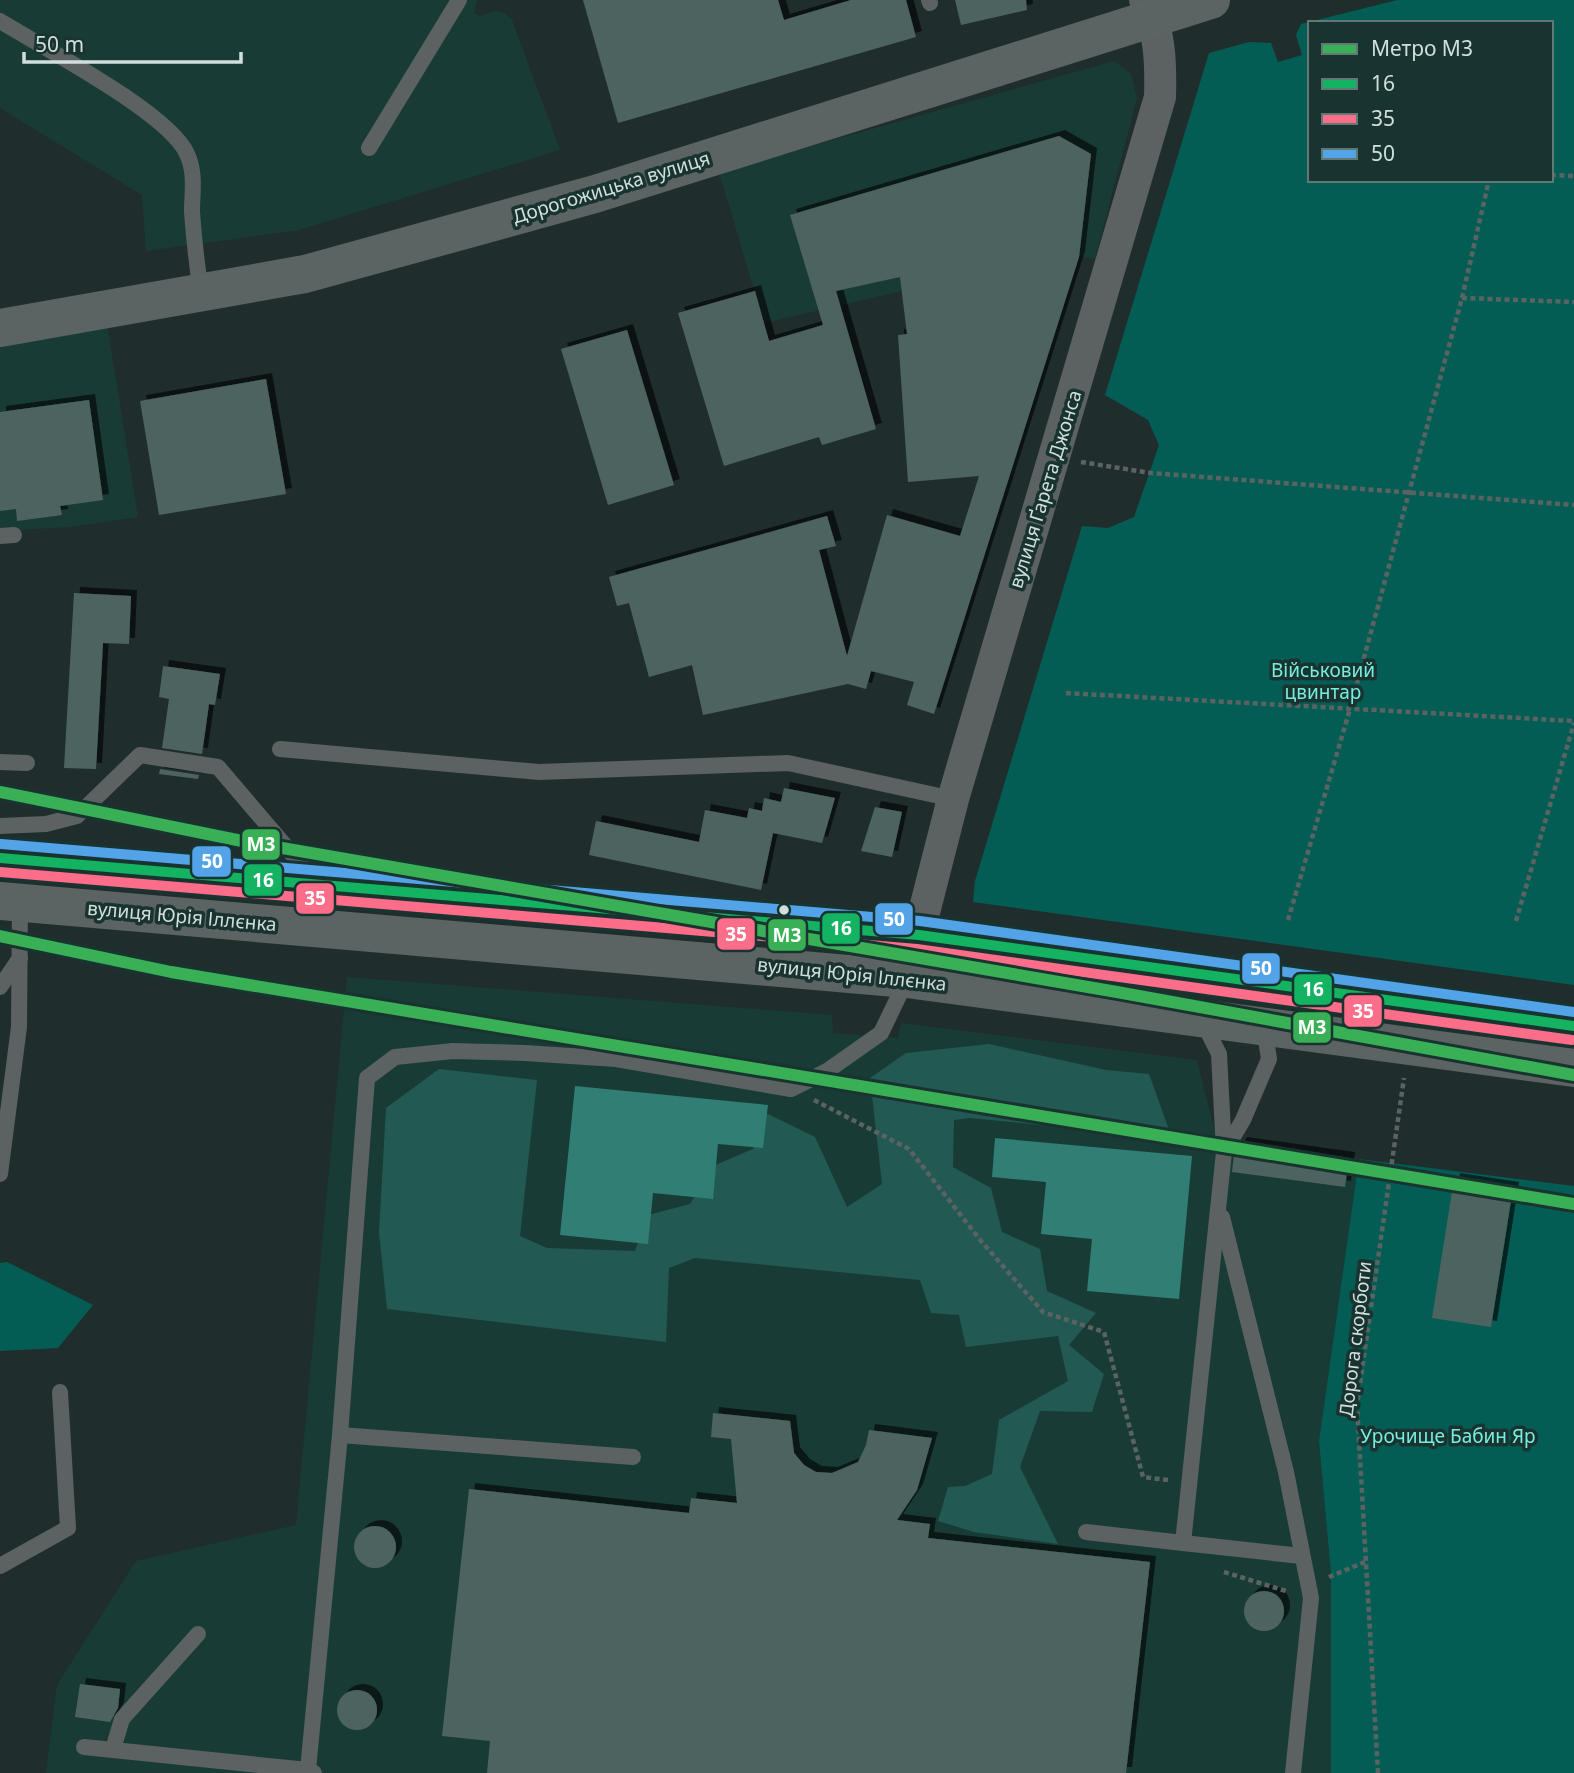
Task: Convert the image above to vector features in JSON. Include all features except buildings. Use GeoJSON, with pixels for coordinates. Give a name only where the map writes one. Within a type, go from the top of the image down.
{"type":"FeatureCollection","features":[{"type":"Feature","properties":{"kind":"main road","name":"Дорогожицька вулиця"},"geometry":{"type":"LineString","coordinates":[[0,328],[201,295],[305,274],[596,194],[1149,9],[1211,0]]}},
{"type":"Feature","properties":{"kind":"main road"},"geometry":{"type":"LineString","coordinates":[[0,858],[919,935],[1574,1026]]}},
{"type":"Feature","properties":{"kind":"main road","name":"вулиця Юрія Іллєнка"},"geometry":{"type":"LineString","coordinates":[[10,902],[907,979],[1574,1068]]}},
{"type":"Feature","properties":{"kind":"street","name":"вулиця Ґарета Джонса"},"geometry":{"type":"LineString","coordinates":[[907,979],[953,799],[1160,97],[1161,57],[1149,9]]}},
{"type":"Feature","properties":{"kind":"lane"},"geometry":{"type":"LineString","coordinates":[[369,148],[459,0]]}},
{"type":"Feature","properties":{"kind":"lane"},"geometry":{"type":"LineString","coordinates":[[0,21],[135,104],[168,129],[187,153],[194,180],[192,211],[201,295]]}},
{"type":"Feature","properties":{"kind":"lane"},"geometry":{"type":"LineString","coordinates":[[280,749],[539,772],[788,763],[953,799]]}},
{"type":"Feature","properties":{"kind":"lane"},"geometry":{"type":"LineString","coordinates":[[0,826],[46,824],[77,816],[141,755],[218,767],[293,855],[357,888]]}},
{"type":"Feature","properties":{"kind":"lane"},"geometry":{"type":"LineString","coordinates":[[0,762],[27,763]]}},
{"type":"Feature","properties":{"kind":"lane"},"geometry":{"type":"LineString","coordinates":[[0,1174],[19,1027],[20,958],[10,902]]}},
{"type":"Feature","properties":{"kind":"lane"},"geometry":{"type":"LineString","coordinates":[[0,987],[20,958]]}},
{"type":"Feature","properties":{"kind":"lane"},"geometry":{"type":"LineString","coordinates":[[84,1747],[311,1771],[367,1077],[395,1057],[453,1051],[525,1052],[616,1059],[693,1070],[791,1089],[827,1071],[881,1032],[907,979]]}},
{"type":"Feature","properties":{"kind":"lane"},"geometry":{"type":"LineString","coordinates":[[1184,1543],[1224,1152],[1219,1054],[1201,1018]]}},
{"type":"Feature","properties":{"kind":"lane"},"geometry":{"type":"LineString","coordinates":[[1224,1152],[1243,1120],[1269,1059],[1264,1026]]}},
{"type":"Feature","properties":{"kind":"lane"},"geometry":{"type":"LineString","coordinates":[[1219,1205],[1286,1472],[1311,1598],[1293,1773]]}},
{"type":"Feature","properties":{"kind":"lane"},"geometry":{"type":"LineString","coordinates":[[0,1566],[68,1528],[60,1392]]}},
{"type":"Feature","properties":{"kind":"lane"},"geometry":{"type":"LineString","coordinates":[[340,1435],[633,1457]]}},
{"type":"Feature","properties":{"kind":"lane"},"geometry":{"type":"LineString","coordinates":[[1086,1532],[1301,1556]]}},
{"type":"Feature","properties":{"kind":"lane"},"geometry":{"type":"LineString","coordinates":[[113,1749],[122,1718],[198,1634]]}},
{"type":"Feature","properties":{"kind":"path"},"geometry":{"type":"LineString","coordinates":[[1553,175],[1574,176]]}},
{"type":"Feature","properties":{"kind":"path"},"geometry":{"type":"LineString","coordinates":[[1288,920],[1350,709],[1462,298],[1489,182]]}},
{"type":"Feature","properties":{"kind":"path"},"geometry":{"type":"LineString","coordinates":[[1462,298],[1574,302]]}},
{"type":"Feature","properties":{"kind":"path"},"geometry":{"type":"LineString","coordinates":[[1076,461],[1151,473],[1574,505]]}},
{"type":"Feature","properties":{"kind":"path"},"geometry":{"type":"LineString","coordinates":[[1066,693],[1574,722],[1516,921]]}},
{"type":"Feature","properties":{"kind":"path","name":"Дорога скорботи"},"geometry":{"type":"LineString","coordinates":[[1378,1773],[1357,1405],[1404,1078]]}},
{"type":"Feature","properties":{"kind":"path"},"geometry":{"type":"LineString","coordinates":[[791,1089],[909,1149],[981,1241],[1043,1312],[1104,1332],[1143,1477],[1190,1482]]}},
{"type":"Feature","properties":{"kind":"path"},"geometry":{"type":"LineString","coordinates":[[1221,1571],[1311,1598],[1331,1574],[1365,1562]]}},
{"type":"Feature","properties":{"kind":"shaded area"},"geometry":{"type":"Polygon","coordinates":[[[0,0],[477,0],[474,13],[480,16],[495,11],[505,13],[512,20],[560,150],[299,230],[146,251],[142,195],[0,108],[0,0]]]}},
{"type":"Feature","properties":{"kind":"shaded area"},"geometry":{"type":"Polygon","coordinates":[[[1114,61],[1131,74],[1137,98],[1095,259],[1080,256],[902,291],[764,323],[719,172],[1114,61]]]}},
{"type":"Feature","properties":{"kind":"shaded area"},"geometry":{"type":"Polygon","coordinates":[[[107,324],[138,517],[70,527],[0,531],[0,340],[107,324]]]}},
{"type":"Feature","properties":{"kind":"shaded area"},"geometry":{"type":"Polygon","coordinates":[[[347,977],[832,1015],[833,1033],[898,1038],[901,1023],[1197,1060],[1216,1136],[1359,1159],[1319,1441],[1331,1574],[1331,1773],[46,1773],[57,1685],[136,1561],[296,1525],[347,977]]]}},
{"type":"Feature","properties":{"kind":"shaded area"},"geometry":{"type":"Polygon","coordinates":[[[989,1044],[1106,1070],[1149,1074],[1172,1138],[970,1118],[954,1120],[953,1167],[991,1188],[1002,1232],[1040,1249],[1047,1291],[1096,1313],[1069,1345],[1104,1374],[1092,1412],[1040,1411],[1020,1467],[1058,1544],[974,1532],[938,1521],[948,1487],[965,1486],[992,1474],[999,1420],[1068,1381],[1058,1336],[966,1347],[959,1315],[931,1313],[920,1280],[695,1258],[669,1268],[666,1342],[387,1309],[379,1232],[386,1108],[439,1069],[537,1080],[520,1236],[547,1248],[635,1251],[648,1215],[690,1204],[713,1166],[753,1149],[766,1113],[815,1137],[847,1207],[882,1184],[870,1078],[906,1053],[989,1044]]]}},
{"type":"Feature","properties":{"kind":"shaded area"},"geometry":{"type":"Polygon","coordinates":[[[575,1086],[768,1105],[763,1148],[718,1144],[713,1199],[653,1193],[648,1244],[560,1235],[575,1086]]]}},
{"type":"Feature","properties":{"kind":"shaded area"},"geometry":{"type":"Polygon","coordinates":[[[995,1138],[1192,1156],[1179,1299],[1087,1291],[1092,1239],[1041,1234],[1046,1182],[992,1177],[995,1138]]]}},
{"type":"Feature","properties":{"kind":"green space","name":"Військовий цвинтар"},"geometry":{"type":"Polygon","coordinates":[[[1397,0],[1574,0],[1574,985],[973,902],[975,881],[1082,526],[1108,528],[1134,517],[1159,445],[1148,420],[1105,395],[1209,53],[1249,42],[1271,43],[1278,62],[1302,55],[1296,35],[1301,24],[1308,22],[1308,182],[1553,182],[1553,21],[1313,21],[1397,0]]]}},
{"type":"Feature","properties":{"kind":"green space","name":"Урочище Бабин Яр"},"geometry":{"type":"Polygon","coordinates":[[[1359,1159],[1574,1186],[1574,1773],[1331,1773],[1331,1574],[1319,1441],[1359,1159]]]}},
{"type":"Feature","properties":{"kind":"green space"},"geometry":{"type":"Polygon","coordinates":[[[7,1262],[93,1305],[58,1348],[0,1351],[0,1263],[7,1262]]]}},
{"type":"Feature","properties":{"kind":"metro line","name":"M3"},"geometry":{"type":"LineString","coordinates":[[0,792],[247,842],[1117,992],[1574,1075]]}},
{"type":"Feature","properties":{"kind":"metro line","name":"M3"},"geometry":{"type":"LineString","coordinates":[[0,936],[171,972],[1574,1204]]}},
{"type":"Feature","properties":{"kind":"transit line","name":"50"},"geometry":{"type":"LineString","coordinates":[[1,844],[920,921],[1574,1012]]}},
{"type":"Feature","properties":{"kind":"transit line","name":"16"},"geometry":{"type":"LineString","coordinates":[[0,858],[919,935],[1574,1026]]}},
{"type":"Feature","properties":{"kind":"transit line","name":"35"},"geometry":{"type":"LineString","coordinates":[[0,872],[917,949],[1572,1040]]}}]}
